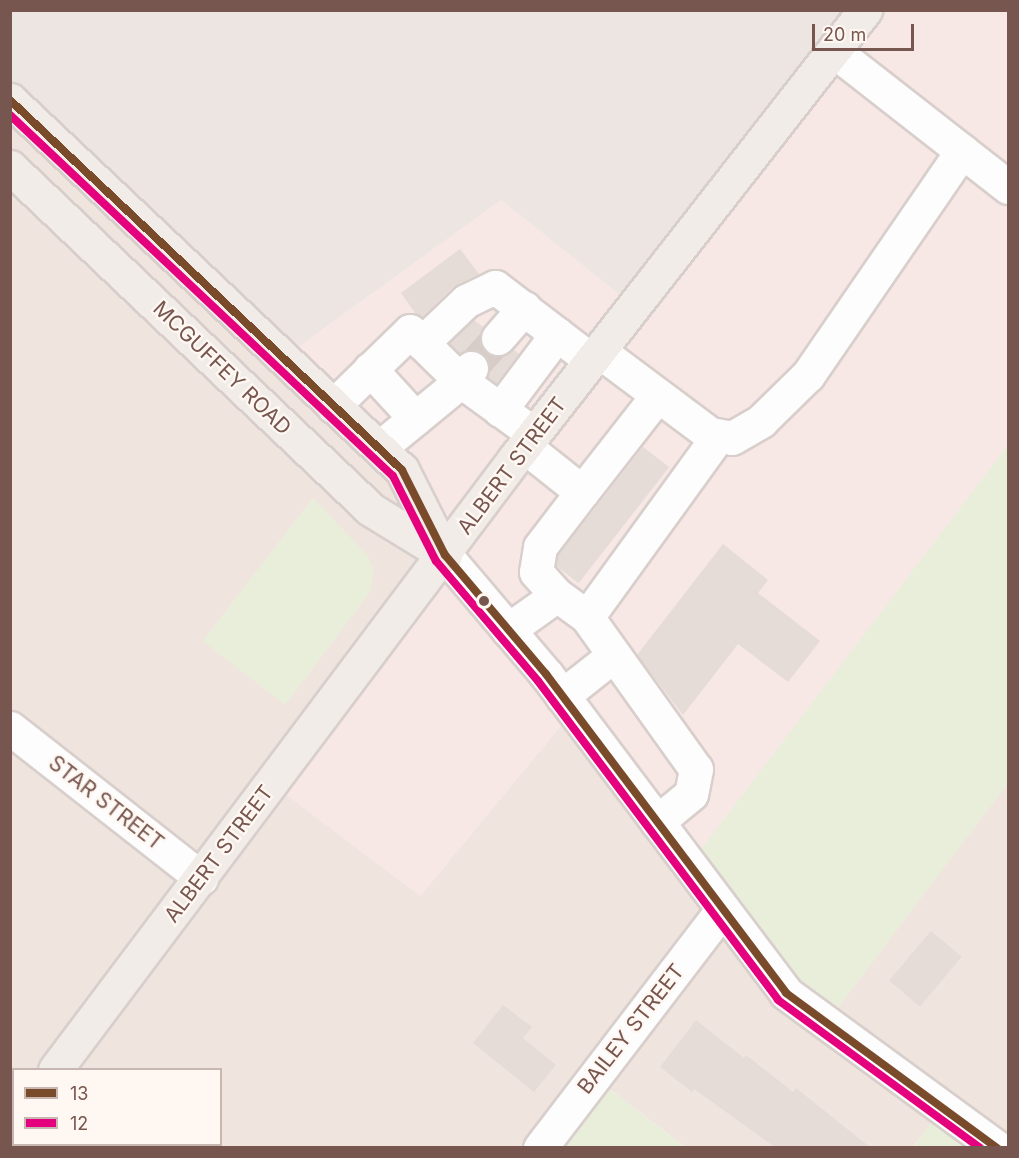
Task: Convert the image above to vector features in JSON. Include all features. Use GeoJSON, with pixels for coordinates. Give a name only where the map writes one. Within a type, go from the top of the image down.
{"type":"FeatureCollection","features":[{"type":"Feature","properties":{"kind":"main road","name":"ALBERT STREET"},"geometry":{"type":"LineString","coordinates":[[58,1068],[445,555],[529,440],[865,10]]}},
{"type":"Feature","properties":{"kind":"main road","name":"MCGUFFEY ROAD"},"geometry":{"type":"LineString","coordinates":[[10,100],[402,470],[445,555]]}},
{"type":"Feature","properties":{"kind":"main road","name":"MCGUFFEY ROAD"},"geometry":{"type":"LineString","coordinates":[[10,167],[370,509],[445,555]]}},
{"type":"Feature","properties":{"kind":"street"},"geometry":{"type":"LineString","coordinates":[[834,51],[1008,187]]}},
{"type":"Feature","properties":{"kind":"street"},"geometry":{"type":"LineString","coordinates":[[422,343],[466,301],[495,287],[557,334],[657,396],[710,434],[732,438],[760,421],[808,375],[962,151]]}},
{"type":"Feature","properties":{"kind":"street"},"geometry":{"type":"LineString","coordinates":[[498,338],[524,308]]}},
{"type":"Feature","properties":{"kind":"street"},"geometry":{"type":"LineString","coordinates":[[333,406],[410,331],[422,343],[466,374],[582,492]]}},
{"type":"Feature","properties":{"kind":"street"},"geometry":{"type":"LineString","coordinates":[[500,410],[557,334]]}},
{"type":"Feature","properties":{"kind":"street"},"geometry":{"type":"LineString","coordinates":[[370,369],[415,418]]}},
{"type":"Feature","properties":{"kind":"street"},"geometry":{"type":"LineString","coordinates":[[379,448],[466,374]]}},
{"type":"Feature","properties":{"kind":"street"},"geometry":{"type":"LineString","coordinates":[[657,396],[540,547],[536,572],[557,596],[586,616],[696,769],[691,794],[657,822]]}},
{"type":"Feature","properties":{"kind":"street"},"geometry":{"type":"LineString","coordinates":[[586,616],[718,436]]}},
{"type":"Feature","properties":{"kind":"street","name":"MCGUFFEY ROAD"},"geometry":{"type":"LineString","coordinates":[[445,555],[562,696],[786,993],[998,1148]]}},
{"type":"Feature","properties":{"kind":"street"},"geometry":{"type":"LineString","coordinates":[[508,630],[557,596]]}},
{"type":"Feature","properties":{"kind":"street"},"geometry":{"type":"LineString","coordinates":[[562,696],[614,655]]}},
{"type":"Feature","properties":{"kind":"street","name":"STAR STREET"},"geometry":{"type":"LineString","coordinates":[[10,728],[201,878]]}},
{"type":"Feature","properties":{"kind":"street","name":"BAILEY STREET"},"geometry":{"type":"LineString","coordinates":[[540,1148],[723,910]]}},
{"type":"Feature","properties":{"kind":"shaded area"},"geometry":{"type":"Polygon","coordinates":[[[10,11],[865,11],[634,306],[501,200],[283,358],[11,100],[10,11]]]}},
{"type":"Feature","properties":{"kind":"shaded area"},"geometry":{"type":"Polygon","coordinates":[[[865,11],[1008,11],[1008,445],[689,865],[573,711],[420,896],[272,784],[445,555],[402,470],[283,358],[501,200],[634,306],[865,11]]]}},
{"type":"Feature","properties":{"kind":"shaded area"},"geometry":{"type":"Polygon","coordinates":[[[10,100],[333,406],[445,555],[420,896],[573,711],[689,865],[1008,445],[1008,1147],[943,1109],[913,1147],[685,1147],[594,1077],[540,1147],[11,1147],[10,100]]]}},
{"type":"Feature","properties":{"kind":"green space"},"geometry":{"type":"Polygon","coordinates":[[[1008,445],[1008,783],[825,1025],[689,865],[1008,445]]]}},
{"type":"Feature","properties":{"kind":"green space"},"geometry":{"type":"Polygon","coordinates":[[[313,498],[368,556],[373,569],[372,583],[370,592],[285,705],[203,641],[313,498]]]}},
{"type":"Feature","properties":{"kind":"green space"},"geometry":{"type":"Polygon","coordinates":[[[594,1077],[685,1147],[540,1148],[594,1077]]]}},
{"type":"Feature","properties":{"kind":"green space"},"geometry":{"type":"Polygon","coordinates":[[[942,1108],[998,1148],[913,1148],[942,1108]]]}},
{"type":"Feature","properties":{"kind":"building"},"geometry":{"type":"Polygon","coordinates":[[[460,249],[479,274],[453,287],[422,317],[416,314],[401,293],[460,249]]]}},
{"type":"Feature","properties":{"kind":"building"},"geometry":{"type":"Polygon","coordinates":[[[474,320],[483,327],[480,344],[486,352],[504,356],[513,349],[519,354],[496,384],[487,377],[488,361],[483,354],[473,349],[460,354],[449,343],[474,320]]]}},
{"type":"Feature","properties":{"kind":"building"},"geometry":{"type":"Polygon","coordinates":[[[643,447],[669,467],[579,583],[552,563],[643,447]]]}},
{"type":"Feature","properties":{"kind":"building"},"geometry":{"type":"Polygon","coordinates":[[[723,544],[768,580],[758,593],[820,641],[788,682],[738,644],[683,715],[637,655],[723,544]]]}},
{"type":"Feature","properties":{"kind":"building"},"geometry":{"type":"Polygon","coordinates":[[[931,931],[962,957],[920,1007],[889,981],[931,931]]]}},
{"type":"Feature","properties":{"kind":"building"},"geometry":{"type":"Polygon","coordinates":[[[503,1005],[532,1027],[523,1038],[556,1065],[534,1092],[473,1043],[503,1005]]]}},
{"type":"Feature","properties":{"kind":"building"},"geometry":{"type":"Polygon","coordinates":[[[696,1020],[744,1058],[746,1055],[793,1092],[796,1088],[871,1148],[776,1148],[694,1089],[692,1092],[660,1067],[696,1020]]]}},
{"type":"Feature","properties":{"kind":"tunnel"},"geometry":{"type":"LineString","coordinates":[[471,368],[498,338]]}},
{"type":"Feature","properties":{"kind":"transit line","name":"13"},"geometry":{"type":"LineString","coordinates":[[10,100],[402,470],[445,555],[546,674],[786,993],[997,1148]]}},
{"type":"Feature","properties":{"kind":"transit line","name":"12"},"geometry":{"type":"LineString","coordinates":[[10,115],[393,476],[436,561],[538,681],[778,1000],[980,1148]]}}]}
